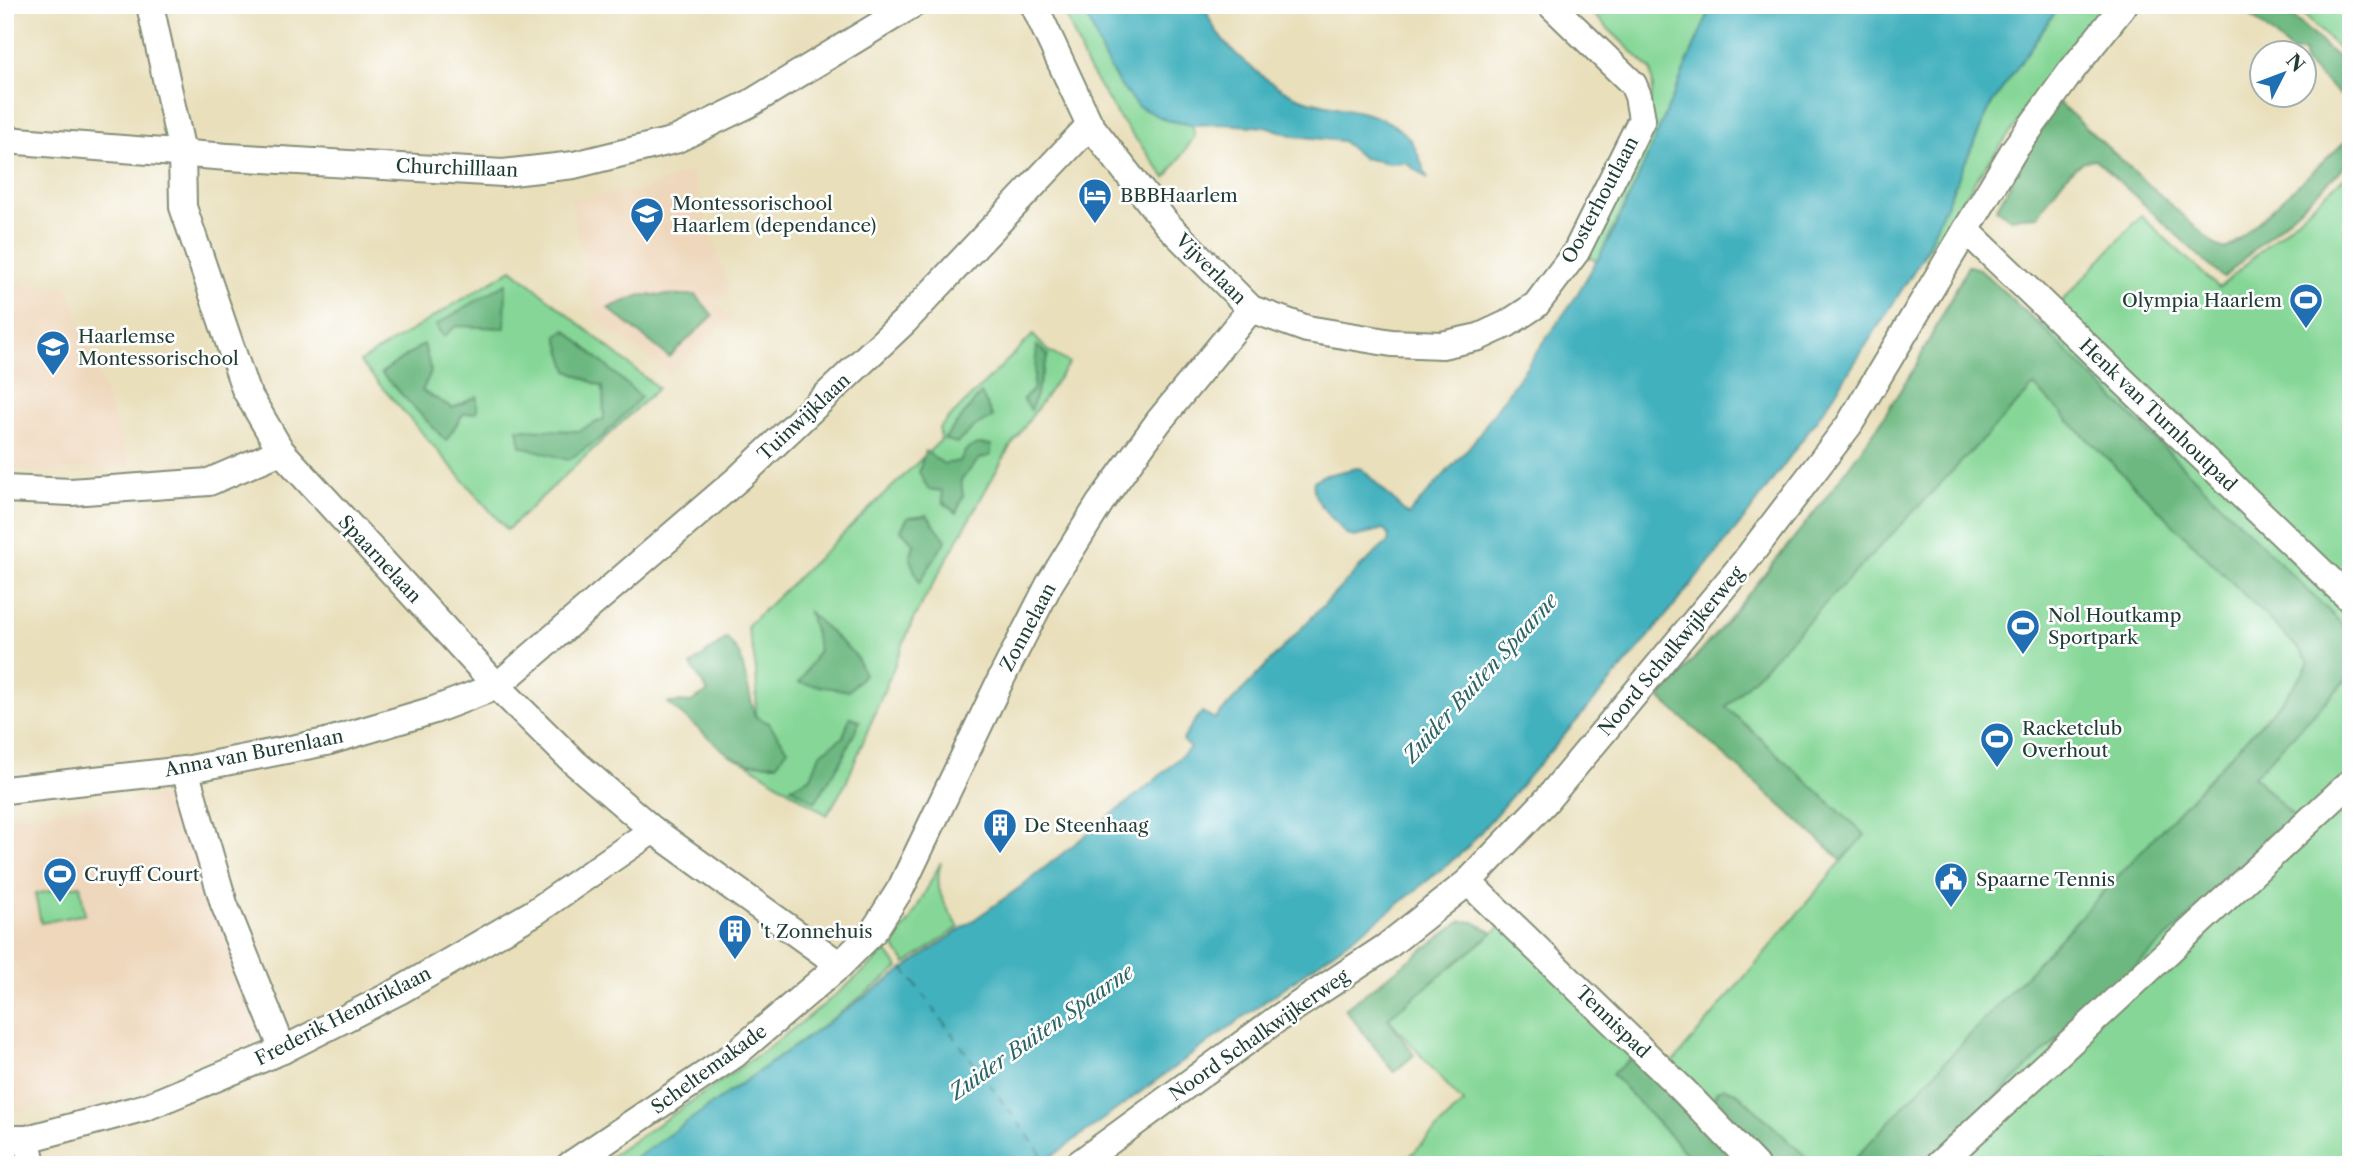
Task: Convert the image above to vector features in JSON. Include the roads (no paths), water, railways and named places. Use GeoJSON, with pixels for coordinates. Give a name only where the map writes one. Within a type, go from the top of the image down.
{"type":"FeatureCollection","features":[{"type":"Feature","properties":{"kind":"street","name":"Spaarnelaan"},"geometry":{"type":"LineString","coordinates":[[150,5],[182,152],[183,207],[245,389],[281,451],[497,686],[574,762],[653,830],[840,965]]}},
{"type":"Feature","properties":{"kind":"street","name":"Churchilllaan"},"geometry":{"type":"LineString","coordinates":[[5,139],[228,158],[503,173],[574,165],[675,140],[749,104],[912,5]]}},
{"type":"Feature","properties":{"kind":"street","name":"Vijverlaan"},"geometry":{"type":"LineString","coordinates":[[1034,5],[1090,125],[1166,223],[1251,309],[1307,329],[1392,343],[1442,345],[1479,337],[1507,324]]}},
{"type":"Feature","properties":{"kind":"street","name":"Oosterhoutlaan"},"geometry":{"type":"LineString","coordinates":[[1507,324],[1536,305],[1576,252],[1642,118],[1633,83],[1551,5]]}},
{"type":"Feature","properties":{"kind":"street","name":"Noord Schalkwijkerweg"},"geometry":{"type":"LineString","coordinates":[[1077,1165],[1277,1019],[1386,947],[1468,882],[1545,802],[1738,570],[1849,425],[2014,150],[2072,70],[2124,5]]}},
{"type":"Feature","properties":{"kind":"street","name":"Tuinwijklaan"},"geometry":{"type":"LineString","coordinates":[[497,686],[740,477],[876,349],[1090,125]]}},
{"type":"Feature","properties":{"kind":"street","name":"Henk van Turnhoutpad"},"geometry":{"type":"LineString","coordinates":[[1966,230],[2351,600]]}},
{"type":"Feature","properties":{"kind":"street","name":"Zonnelaan"},"geometry":{"type":"LineString","coordinates":[[840,965],[873,932],[901,888],[1038,606],[1100,503],[1159,421],[1251,309]]}},
{"type":"Feature","properties":{"kind":"street"},"geometry":{"type":"LineString","coordinates":[[5,489],[71,492],[209,482],[281,451]]}},
{"type":"Feature","properties":{"kind":"street","name":"Anna van Burenlaan"},"geometry":{"type":"LineString","coordinates":[[5,790],[185,769],[326,742],[434,710],[497,686]]}},
{"type":"Feature","properties":{"kind":"street"},"geometry":{"type":"LineString","coordinates":[[185,769],[224,904],[283,1050]]}},
{"type":"Feature","properties":{"kind":"street"},"geometry":{"type":"LineString","coordinates":[[1938,1165],[2351,782]]}},
{"type":"Feature","properties":{"kind":"street","name":"Frederik Hendriklaan"},"geometry":{"type":"LineString","coordinates":[[16,1139],[146,1107],[283,1050],[399,991],[535,912],[653,830]]}},
{"type":"Feature","properties":{"kind":"street","name":"Tennispad"},"geometry":{"type":"LineString","coordinates":[[1468,882],[1683,1090],[1755,1165]]}},
{"type":"Feature","properties":{"kind":"street","name":"Scheltemakade"},"geometry":{"type":"LineString","coordinates":[[570,1165],[734,1055],[840,965]]}},
{"type":"Feature","properties":{"kind":"street"},"geometry":{"type":"LineString","coordinates":[[16,1139],[32,1165]]}},
{"type":"Feature","properties":{"kind":"water"},"geometry":{"type":"Polygon","coordinates":[[[1083,5],[1206,5],[1209,18],[1218,33],[1229,47],[1259,74],[1303,99],[1368,114],[1392,124],[1408,137],[1428,179],[1405,162],[1389,163],[1363,158],[1342,141],[1294,136],[1268,127],[1192,125],[1166,120],[1137,106],[1119,84],[1103,56],[1083,5]]]}},
{"type":"Feature","properties":{"kind":"water","name":"Zuider Buiten Spaarne"},"geometry":{"type":"Polygon","coordinates":[[[1712,5],[2060,5],[1991,105],[1921,260],[1830,401],[1749,513],[1643,644],[1465,850],[1395,907],[1040,1165],[626,1165],[1019,888],[1154,781],[1190,748],[1183,740],[1202,712],[1215,719],[1359,568],[1388,542],[1389,536],[1383,529],[1355,537],[1347,535],[1319,503],[1314,481],[1322,476],[1362,469],[1408,515],[1471,445],[1575,298],[1612,234],[1712,5]]]}},
{"type":"Feature","properties":{"kind":"place","name":"BBBHaarlem"},"geometry":{"type":"Point","coordinates":[1095,225]}},
{"type":"Feature","properties":{"kind":"place","name":"Montessorischool Haarlem (dependance)"},"geometry":{"type":"Point","coordinates":[647,244]}},
{"type":"Feature","properties":{"kind":"place","name":"Olympia Haarlem"},"geometry":{"type":"Point","coordinates":[2306,330]}},
{"type":"Feature","properties":{"kind":"place","name":"Haarlemse Montessorischool"},"geometry":{"type":"Point","coordinates":[53,377]}},
{"type":"Feature","properties":{"kind":"place","name":"Nol Houtkamp Sportpark"},"geometry":{"type":"Point","coordinates":[2023,656]}},
{"type":"Feature","properties":{"kind":"place","name":"Racketclub Overhout"},"geometry":{"type":"Point","coordinates":[1997,769]}},
{"type":"Feature","properties":{"kind":"place","name":"De Steenhaag"},"geometry":{"type":"Point","coordinates":[1000,855]}},
{"type":"Feature","properties":{"kind":"place","name":"Cruyff Court"},"geometry":{"type":"Point","coordinates":[60,904]}},
{"type":"Feature","properties":{"kind":"place","name":"Spaarne Tennis"},"geometry":{"type":"Point","coordinates":[1951,909]}},
{"type":"Feature","properties":{"kind":"place","name":"'t Zonnehuis"},"geometry":{"type":"Point","coordinates":[735,961]}}]}
